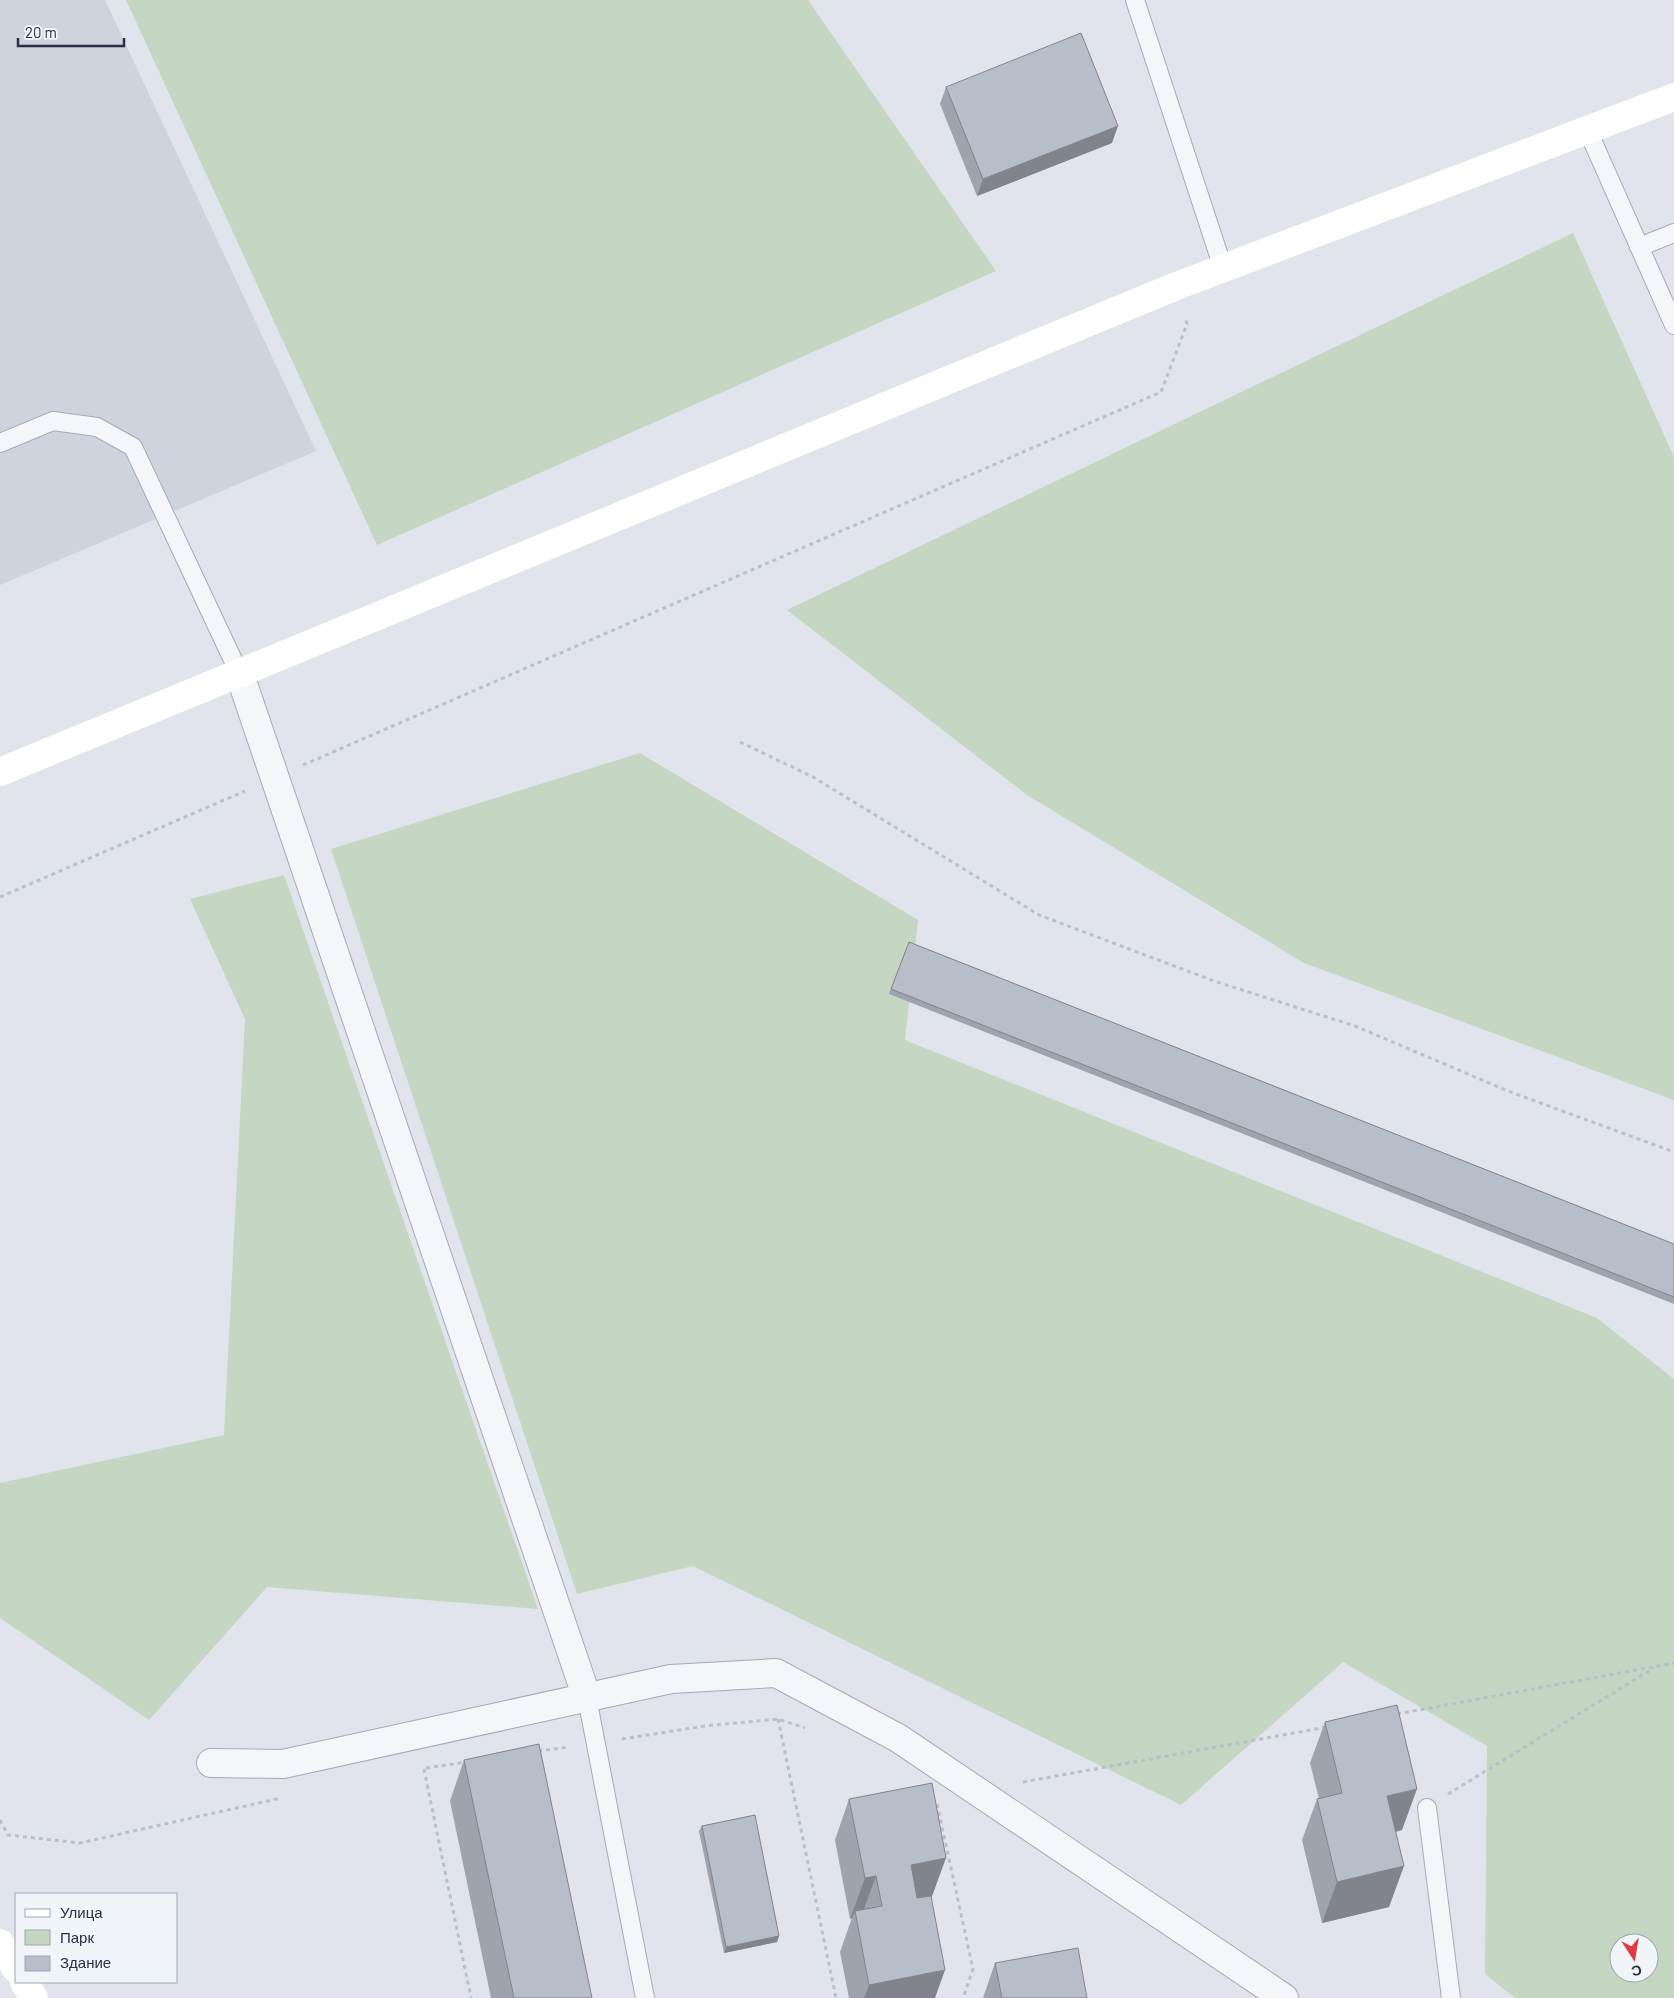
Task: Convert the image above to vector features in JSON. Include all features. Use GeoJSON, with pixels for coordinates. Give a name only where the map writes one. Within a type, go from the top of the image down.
{"type":"FeatureCollection","features":[{"type":"Feature","properties":{"kind":"street"},"geometry":{"type":"LineString","coordinates":[[0,772],[240,675],[1174,287],[1674,97]]}},
{"type":"Feature","properties":{"kind":"street"},"geometry":{"type":"LineString","coordinates":[[240,675],[587,1698]]}},
{"type":"Feature","properties":{"kind":"street"},"geometry":{"type":"LineString","coordinates":[[211,1763],[283,1764],[671,1679],[776,1673],[898,1738],[978,1790],[1284,1998]]}},
{"type":"Feature","properties":{"kind":"street"},"geometry":{"type":"LineString","coordinates":[[0,1943],[15,1967]]}},
{"type":"Feature","properties":{"kind":"street"},"geometry":{"type":"LineString","coordinates":[[25,1983],[34,1998]]}},
{"type":"Feature","properties":{"kind":"lane"},"geometry":{"type":"LineString","coordinates":[[1135,0],[1223,268]]}},
{"type":"Feature","properties":{"kind":"lane"},"geometry":{"type":"LineString","coordinates":[[1588,131],[1674,325]]}},
{"type":"Feature","properties":{"kind":"lane"},"geometry":{"type":"LineString","coordinates":[[1640,247],[1674,233]]}},
{"type":"Feature","properties":{"kind":"lane"},"geometry":{"type":"LineString","coordinates":[[0,444],[53,421],[97,427],[134,447],[240,675]]}},
{"type":"Feature","properties":{"kind":"lane"},"geometry":{"type":"LineString","coordinates":[[587,1698],[644,1998]]}},
{"type":"Feature","properties":{"kind":"lane"},"geometry":{"type":"LineString","coordinates":[[1427,1808],[1451,1998]]}},
{"type":"Feature","properties":{"kind":"path"},"geometry":{"type":"LineString","coordinates":[[0,897],[1161,392],[1187,324],[1174,287]]}},
{"type":"Feature","properties":{"kind":"path"},"geometry":{"type":"LineString","coordinates":[[740,742],[813,777],[1039,915],[1214,981],[1355,1026],[1508,1091],[1674,1152]]}},
{"type":"Feature","properties":{"kind":"path"},"geometry":{"type":"LineString","coordinates":[[1391,1715],[1674,1663]]}},
{"type":"Feature","properties":{"kind":"path"},"geometry":{"type":"LineString","coordinates":[[1427,1808],[1656,1667]]}},
{"type":"Feature","properties":{"kind":"path"},"geometry":{"type":"LineString","coordinates":[[778,1719],[836,1998]]}},
{"type":"Feature","properties":{"kind":"path"},"geometry":{"type":"LineString","coordinates":[[529,1753],[705,1726],[778,1719],[814,1731]]}},
{"type":"Feature","properties":{"kind":"path"},"geometry":{"type":"LineString","coordinates":[[978,1790],[1332,1726]]}},
{"type":"Feature","properties":{"kind":"path"},"geometry":{"type":"LineString","coordinates":[[414,1770],[472,1761]]}},
{"type":"Feature","properties":{"kind":"path"},"geometry":{"type":"LineString","coordinates":[[424,1769],[471,1998]]}},
{"type":"Feature","properties":{"kind":"path"},"geometry":{"type":"LineString","coordinates":[[935,1794],[973,1969],[963,1998]]}},
{"type":"Feature","properties":{"kind":"path"},"geometry":{"type":"LineString","coordinates":[[0,1820],[8,1835],[80,1843],[290,1796]]}},
{"type":"Feature","properties":{"kind":"shaded area"},"geometry":{"type":"Polygon","coordinates":[[[0,0],[105,0],[316,451],[0,585],[0,0]]]}},
{"type":"Feature","properties":{"kind":"green space"},"geometry":{"type":"Polygon","coordinates":[[[126,0],[808,0],[996,271],[377,545],[126,0]]]}},
{"type":"Feature","properties":{"kind":"green space"},"geometry":{"type":"Polygon","coordinates":[[[1573,233],[1674,457],[1674,1100],[1304,963],[1027,795],[787,610],[1573,233]]]}},
{"type":"Feature","properties":{"kind":"green space"},"geometry":{"type":"Polygon","coordinates":[[[640,753],[918,920],[905,1040],[1597,1318],[1674,1379],[1674,1998],[1515,1998],[1485,1974],[1487,1746],[1343,1662],[1181,1805],[693,1566],[577,1594],[331,849],[640,753]]]}},
{"type":"Feature","properties":{"kind":"green space"},"geometry":{"type":"Polygon","coordinates":[[[284,875],[538,1609],[267,1587],[149,1720],[0,1618],[0,1483],[224,1435],[245,1019],[190,899],[284,875]]]}},
{"type":"Feature","properties":{"kind":"building"},"geometry":{"type":"Polygon","coordinates":[[[1081,33],[1118,126],[983,179],[946,87],[1081,33]]]}},
{"type":"Feature","properties":{"kind":"building"},"geometry":{"type":"Polygon","coordinates":[[[909,942],[1674,1244],[1674,1297],[891,989],[909,942]]]}},
{"type":"Feature","properties":{"kind":"building"},"geometry":{"type":"Polygon","coordinates":[[[1397,1705],[1417,1789],[1387,1796],[1404,1866],[1337,1882],[1317,1799],[1342,1793],[1325,1722],[1397,1705]]]}},
{"type":"Feature","properties":{"kind":"building"},"geometry":{"type":"Polygon","coordinates":[[[539,1744],[592,1998],[514,1998],[464,1760],[539,1744]]]}},
{"type":"Feature","properties":{"kind":"building"},"geometry":{"type":"Polygon","coordinates":[[[932,1783],[946,1858],[911,1865],[917,1898],[931,1896],[945,1970],[869,1985],[855,1911],[882,1906],[876,1876],[865,1878],[849,1799],[932,1783]]]}},
{"type":"Feature","properties":{"kind":"building"},"geometry":{"type":"Polygon","coordinates":[[[755,1815],[779,1936],[726,1947],[702,1826],[755,1815]]]}},
{"type":"Feature","properties":{"kind":"building"},"geometry":{"type":"Polygon","coordinates":[[[1078,1948],[1087,1998],[1002,1998],[995,1963],[1078,1948]]]}}]}
